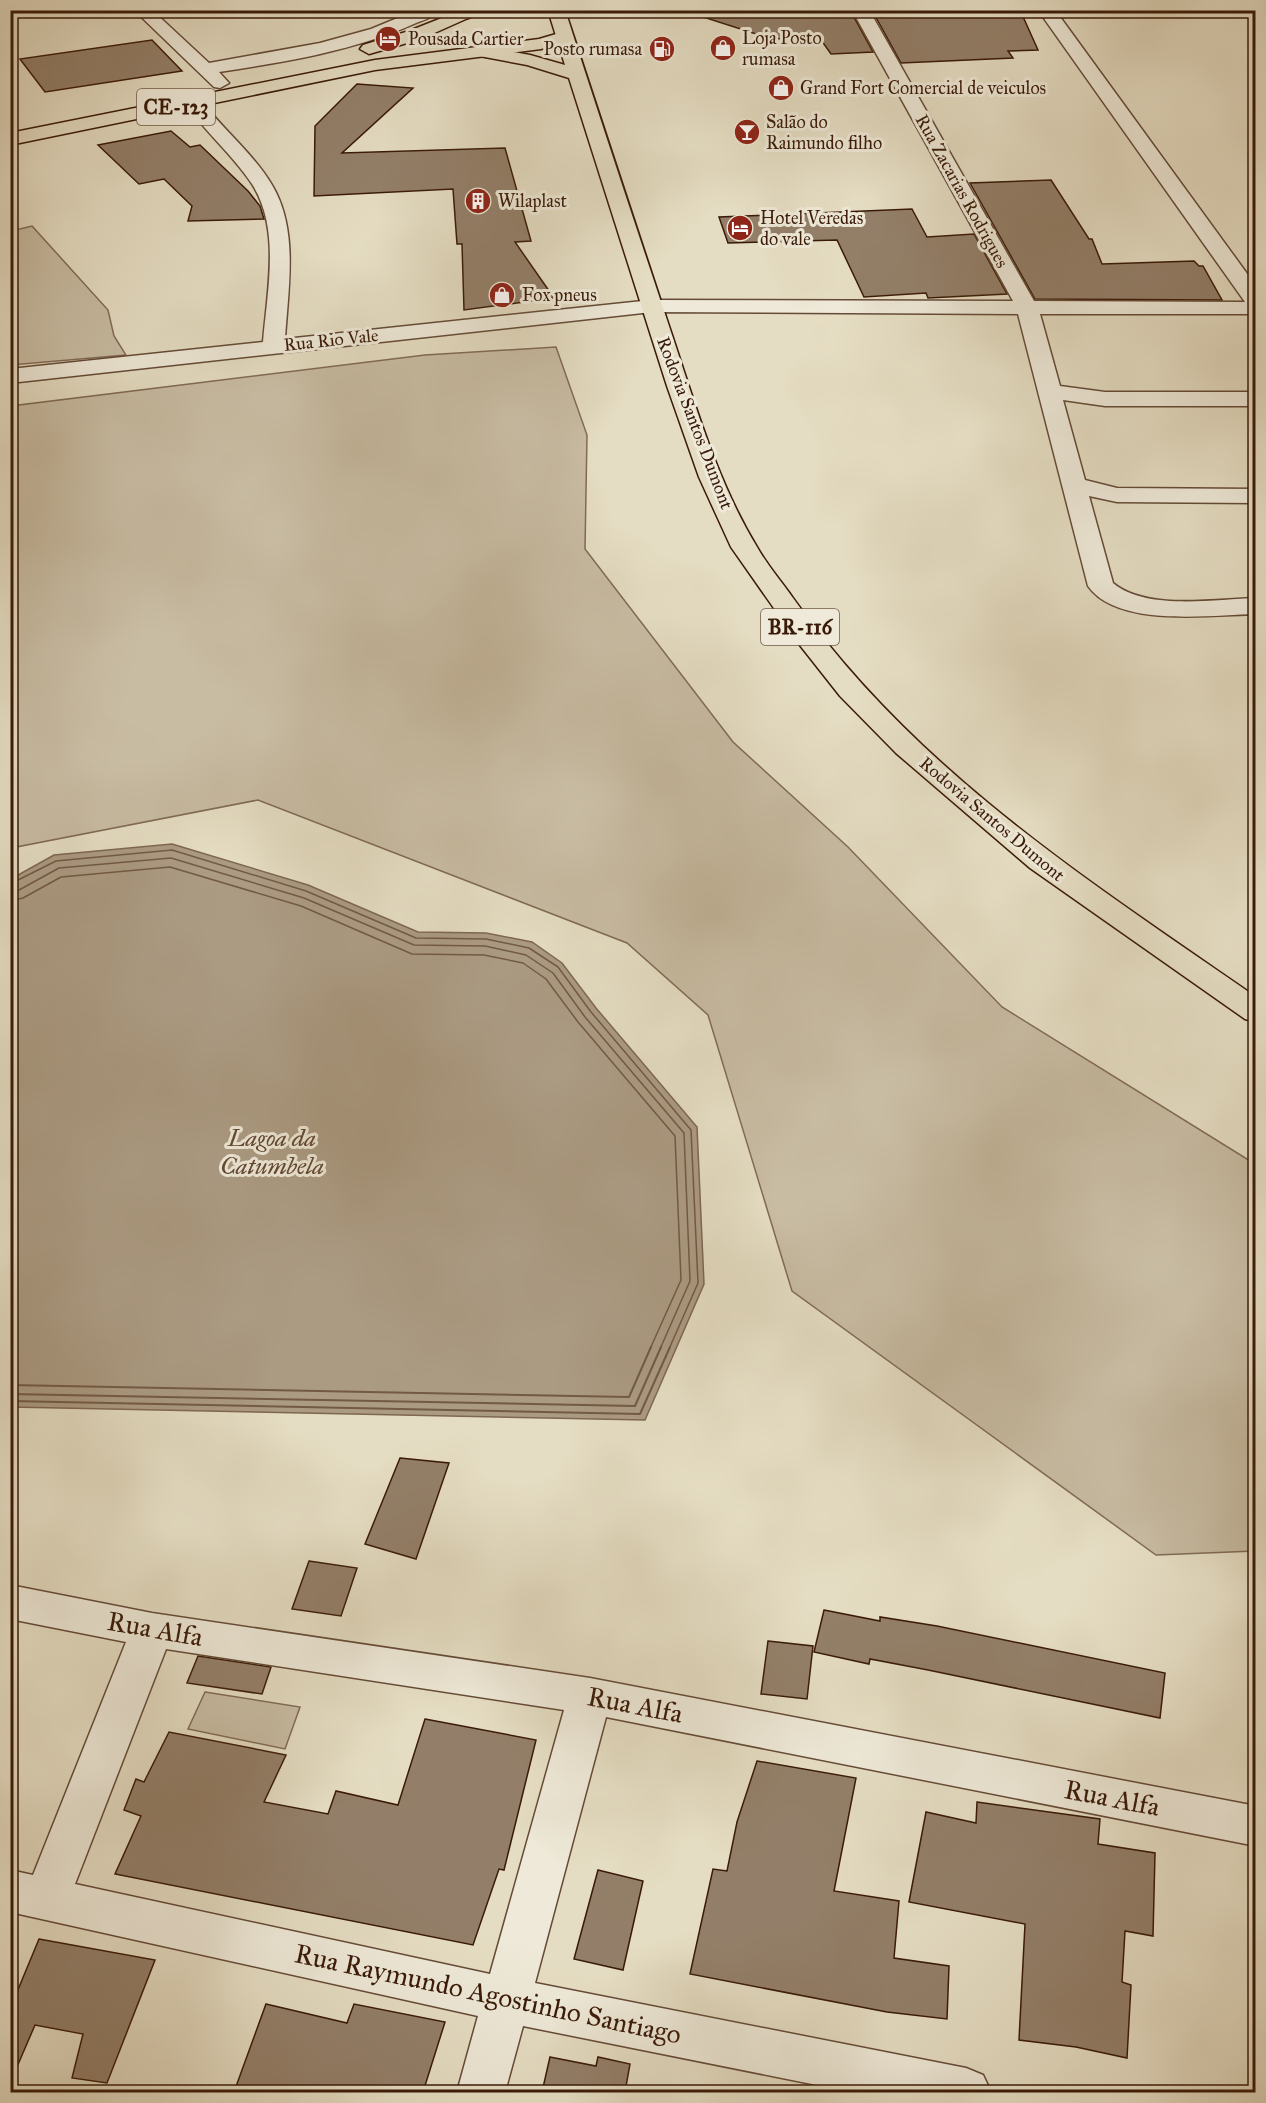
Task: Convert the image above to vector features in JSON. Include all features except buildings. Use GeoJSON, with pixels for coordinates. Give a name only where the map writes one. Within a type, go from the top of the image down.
{"type":"FeatureCollection","features":[{"type":"Feature","properties":{"kind":"main road"},"geometry":{"type":"LineString","coordinates":[[550,10],[556,11]]}},
{"type":"Feature","properties":{"kind":"main road","name":"Rodovia Santos Dumont"},"geometry":{"type":"LineString","coordinates":[[556,11],[652,306],[711,477],[744,547],[808,638],[850,690],[906,747],[1041,862],[1256,1012]]}},
{"type":"Feature","properties":{"kind":"main road"},"geometry":{"type":"LineString","coordinates":[[335,66],[415,35],[438,17],[470,12]]}},
{"type":"Feature","properties":{"kind":"main road"},"geometry":{"type":"LineString","coordinates":[[438,17],[476,52],[530,60],[576,74]]}},
{"type":"Feature","properties":{"kind":"main road"},"geometry":{"type":"LineString","coordinates":[[335,66],[541,44],[563,37]]}},
{"type":"Feature","properties":{"kind":"main road","name":"CE-123"},"geometry":{"type":"LineString","coordinates":[[10,123],[220,83],[335,66]]}},
{"type":"Feature","properties":{"kind":"main road","name":"CE-123"},"geometry":{"type":"LineString","coordinates":[[10,139],[194,103],[335,66]]}},
{"type":"Feature","properties":{"kind":"street"},"geometry":{"type":"LineString","coordinates":[[142,10],[220,83]]}},
{"type":"Feature","properties":{"kind":"street","name":"Rua Zacarias Rodrigues"},"geometry":{"type":"LineString","coordinates":[[860,10],[1028,309],[1048,392],[1101,586],[1107,595],[1134,604],[1155,607],[1256,606]]}},
{"type":"Feature","properties":{"kind":"street"},"geometry":{"type":"LineString","coordinates":[[1046,10],[1256,302]]}},
{"type":"Feature","properties":{"kind":"street"},"geometry":{"type":"LineString","coordinates":[[205,69],[289,56],[438,17]]}},
{"type":"Feature","properties":{"kind":"street"},"geometry":{"type":"LineString","coordinates":[[194,103],[263,186],[273,209],[278,234],[274,346]]}},
{"type":"Feature","properties":{"kind":"street","name":"Rua Rio Vale"},"geometry":{"type":"LineString","coordinates":[[10,376],[652,306],[1256,308]]}},
{"type":"Feature","properties":{"kind":"street"},"geometry":{"type":"LineString","coordinates":[[1048,392],[1105,399],[1256,399]]}},
{"type":"Feature","properties":{"kind":"street"},"geometry":{"type":"LineString","coordinates":[[1075,485],[1117,495],[1256,496]]}},
{"type":"Feature","properties":{"kind":"street","name":"Rua Alfa"},"geometry":{"type":"LineString","coordinates":[[10,1602],[152,1630],[590,1696],[1256,1826]]}},
{"type":"Feature","properties":{"kind":"street"},"geometry":{"type":"LineString","coordinates":[[29,1895],[152,1630]]}},
{"type":"Feature","properties":{"kind":"street"},"geometry":{"type":"LineString","coordinates":[[481,2092],[590,1696]]}},
{"type":"Feature","properties":{"kind":"street","name":"Rua Raymundo Agostinho Santiago"},"geometry":{"type":"LineString","coordinates":[[29,1895],[506,2000],[966,2092]]}},
{"type":"Feature","properties":{"kind":"shaded area"},"geometry":{"type":"Polygon","coordinates":[[[32,226],[108,310],[114,336],[126,355],[11,365],[11,231],[32,226]]]}},
{"type":"Feature","properties":{"kind":"shaded area"},"geometry":{"type":"Polygon","coordinates":[[[556,347],[587,435],[585,549],[733,742],[848,847],[1002,1007],[1255,1164],[1255,1551],[1156,1555],[792,1291],[708,1015],[627,943],[258,800],[11,848],[11,406],[425,355],[556,347]]]}},
{"type":"Feature","properties":{"kind":"shaded area"},"geometry":{"type":"Polygon","coordinates":[[[205,1692],[300,1707],[285,1749],[188,1729],[205,1692]]]}},
{"type":"Feature","properties":{"kind":"water","name":"Lagoa da Catumbela"},"geometry":{"type":"Polygon","coordinates":[[[172,844],[308,885],[418,932],[486,933],[532,942],[562,963],[596,1008],[697,1127],[704,1284],[645,1420],[11,1407],[11,879],[54,855],[172,844]]]}},
{"type":"Feature","properties":{"kind":"place","name":"Pousada Cartier"},"geometry":{"type":"Point","coordinates":[388,39]}},
{"type":"Feature","properties":{"kind":"place","name":"Loja Posto rumasa"},"geometry":{"type":"Point","coordinates":[723,48]}},
{"type":"Feature","properties":{"kind":"place","name":"Posto rumasa"},"geometry":{"type":"Point","coordinates":[662,49]}},
{"type":"Feature","properties":{"kind":"place","name":"Grand Fort Comercial de veiculos"},"geometry":{"type":"Point","coordinates":[781,88]}},
{"type":"Feature","properties":{"kind":"place","name":"Salão do Raimundo filho"},"geometry":{"type":"Point","coordinates":[747,132]}},
{"type":"Feature","properties":{"kind":"place","name":"Wilaplast"},"geometry":{"type":"Point","coordinates":[478,201]}},
{"type":"Feature","properties":{"kind":"place","name":"Hotel Veredas do vale"},"geometry":{"type":"Point","coordinates":[740,228]}},
{"type":"Feature","properties":{"kind":"place","name":"Fox pneus"},"geometry":{"type":"Point","coordinates":[502,295]}}]}
